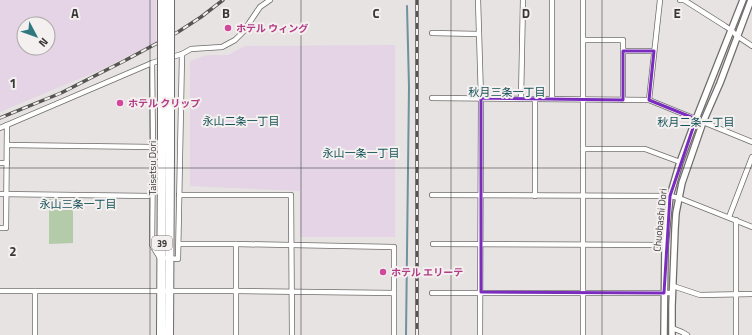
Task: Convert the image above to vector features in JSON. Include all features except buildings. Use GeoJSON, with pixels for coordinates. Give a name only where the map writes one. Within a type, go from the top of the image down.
{"type":"FeatureCollection","features":[{"type":"Feature","properties":{"kind":"highway","name":"Taisetsu Dori"},"geometry":{"type":"LineString","coordinates":[[162,0],[170,258],[169,335]]}},
{"type":"Feature","properties":{"kind":"highway","name":"Taisetsu Dori"},"geometry":{"type":"LineString","coordinates":[[161,335],[161,259],[166,152],[170,0]]}},
{"type":"Feature","properties":{"kind":"street"},"geometry":{"type":"LineString","coordinates":[[0,128],[152,62],[182,54],[192,49],[222,47],[235,40],[243,32],[260,7],[270,0]]}},
{"type":"Feature","properties":{"kind":"street"},"geometry":{"type":"LineString","coordinates":[[478,0],[481,98],[480,335]]}},
{"type":"Feature","properties":{"kind":"street"},"geometry":{"type":"LineString","coordinates":[[521,99],[522,0]]}},
{"type":"Feature","properties":{"kind":"street"},"geometry":{"type":"LineString","coordinates":[[552,0],[552,99]]}},
{"type":"Feature","properties":{"kind":"street"},"geometry":{"type":"LineString","coordinates":[[583,335],[584,0]]}},
{"type":"Feature","properties":{"kind":"street"},"geometry":{"type":"LineString","coordinates":[[649,100],[660,0]]}},
{"type":"Feature","properties":{"kind":"street"},"geometry":{"type":"LineString","coordinates":[[680,0],[684,0],[731,30],[752,46]]}},
{"type":"Feature","properties":{"kind":"street","name":"Chuobashi Dori"},"geometry":{"type":"LineString","coordinates":[[664,335],[665,244],[670,196],[680,162],[696,119],[743,0]]}},
{"type":"Feature","properties":{"kind":"street","name":"Chuobashi Dori"},"geometry":{"type":"LineString","coordinates":[[672,335],[672,293],[678,198],[703,122],[720,83],[751,0]]}},
{"type":"Feature","properties":{"kind":"street"},"geometry":{"type":"LineString","coordinates":[[432,33],[479,34]]}},
{"type":"Feature","properties":{"kind":"street"},"geometry":{"type":"LineString","coordinates":[[584,40],[623,40],[622,100]]}},
{"type":"Feature","properties":{"kind":"street"},"geometry":{"type":"LineString","coordinates":[[623,51],[654,51]]}},
{"type":"Feature","properties":{"kind":"street"},"geometry":{"type":"LineString","coordinates":[[152,62],[152,246],[161,259],[178,259],[182,54]]}},
{"type":"Feature","properties":{"kind":"street"},"geometry":{"type":"LineString","coordinates":[[432,98],[649,100],[752,142]]}},
{"type":"Feature","properties":{"kind":"street"},"geometry":{"type":"LineString","coordinates":[[535,99],[535,196]]}},
{"type":"Feature","properties":{"kind":"street"},"geometry":{"type":"LineString","coordinates":[[0,228],[6,228],[7,125]]}},
{"type":"Feature","properties":{"kind":"street"},"geometry":{"type":"LineString","coordinates":[[7,144],[153,147]]}},
{"type":"Feature","properties":{"kind":"street"},"geometry":{"type":"LineString","coordinates":[[583,150],[645,150],[680,162]]}},
{"type":"Feature","properties":{"kind":"street"},"geometry":{"type":"LineString","coordinates":[[729,217],[752,157]]}},
{"type":"Feature","properties":{"kind":"street"},"geometry":{"type":"LineString","coordinates":[[0,163],[7,163]]}},
{"type":"Feature","properties":{"kind":"street"},"geometry":{"type":"LineString","coordinates":[[0,194],[152,196]]}},
{"type":"Feature","properties":{"kind":"street"},"geometry":{"type":"LineString","coordinates":[[179,195],[291,195],[292,335]]}},
{"type":"Feature","properties":{"kind":"street"},"geometry":{"type":"LineString","coordinates":[[432,195],[670,196],[729,217],[752,227]]}},
{"type":"Feature","properties":{"kind":"street"},"geometry":{"type":"LineString","coordinates":[[736,220],[736,335]]}},
{"type":"Feature","properties":{"kind":"street"},"geometry":{"type":"LineString","coordinates":[[179,244],[394,247],[394,335]]}},
{"type":"Feature","properties":{"kind":"street"},"geometry":{"type":"LineString","coordinates":[[236,244],[236,335]]}},
{"type":"Feature","properties":{"kind":"street"},"geometry":{"type":"LineString","coordinates":[[433,244],[665,244]]}},
{"type":"Feature","properties":{"kind":"street"},"geometry":{"type":"LineString","coordinates":[[673,286],[700,295],[752,294]]}},
{"type":"Feature","properties":{"kind":"street"},"geometry":{"type":"LineString","coordinates":[[0,291],[394,293]]}},
{"type":"Feature","properties":{"kind":"street"},"geometry":{"type":"LineString","coordinates":[[35,291],[35,335]]}},
{"type":"Feature","properties":{"kind":"street"},"geometry":{"type":"LineString","coordinates":[[432,293],[672,293]]}},
{"type":"Feature","properties":{"kind":"street"},"geometry":{"type":"LineString","coordinates":[[672,328],[687,335]]}},
{"type":"Feature","properties":{"kind":"highlighted area"},"geometry":{"type":"Polygon","coordinates":[[[623,51],[654,51],[649,100],[696,119],[670,196],[664,293],[481,292],[481,98],[623,100],[623,51]]]}},
{"type":"Feature","properties":{"kind":"shaded area"},"geometry":{"type":"Polygon","coordinates":[[[0,0],[156,0],[156,42],[98,71],[0,112],[0,0]]]}},
{"type":"Feature","properties":{"kind":"shaded area"},"geometry":{"type":"Polygon","coordinates":[[[395,45],[395,237],[300,237],[300,191],[190,186],[190,61],[207,55],[228,55],[245,46],[395,45]]]}},
{"type":"Feature","properties":{"kind":"green space"},"geometry":{"type":"Polygon","coordinates":[[[49,199],[73,199],[73,243],[49,244],[49,199]]]}},
{"type":"Feature","properties":{"kind":"waterway"},"geometry":{"type":"LineString","coordinates":[[406,335],[409,87],[407,6]]}},
{"type":"Feature","properties":{"kind":"railway"},"geometry":{"type":"LineString","coordinates":[[0,118],[61,93],[124,61],[178,32],[223,0]]}},
{"type":"Feature","properties":{"kind":"railway"},"geometry":{"type":"LineString","coordinates":[[417,0],[417,335]]}},
{"type":"Feature","properties":{"kind":"place","name":"ホテル ウィング"},"geometry":{"type":"Point","coordinates":[228,28]}},
{"type":"Feature","properties":{"kind":"place","name":"ホテル クリップ"},"geometry":{"type":"Point","coordinates":[120,103]}},
{"type":"Feature","properties":{"kind":"place","name":"ホテル エリーテ"},"geometry":{"type":"Point","coordinates":[383,272]}},
{"type":"Feature","properties":{"kind":"district","name":"秋月三条一丁目"},"geometry":{"type":"Point","coordinates":[507,92]}},
{"type":"Feature","properties":{"kind":"district","name":"永山二条一丁目"},"geometry":{"type":"Point","coordinates":[241,121]}},
{"type":"Feature","properties":{"kind":"district","name":"秋月二条一丁目"},"geometry":{"type":"Point","coordinates":[696,122]}},
{"type":"Feature","properties":{"kind":"district","name":"永山一条一丁目"},"geometry":{"type":"Point","coordinates":[361,153]}},
{"type":"Feature","properties":{"kind":"district","name":"永山三条一丁目"},"geometry":{"type":"Point","coordinates":[78,204]}}]}
